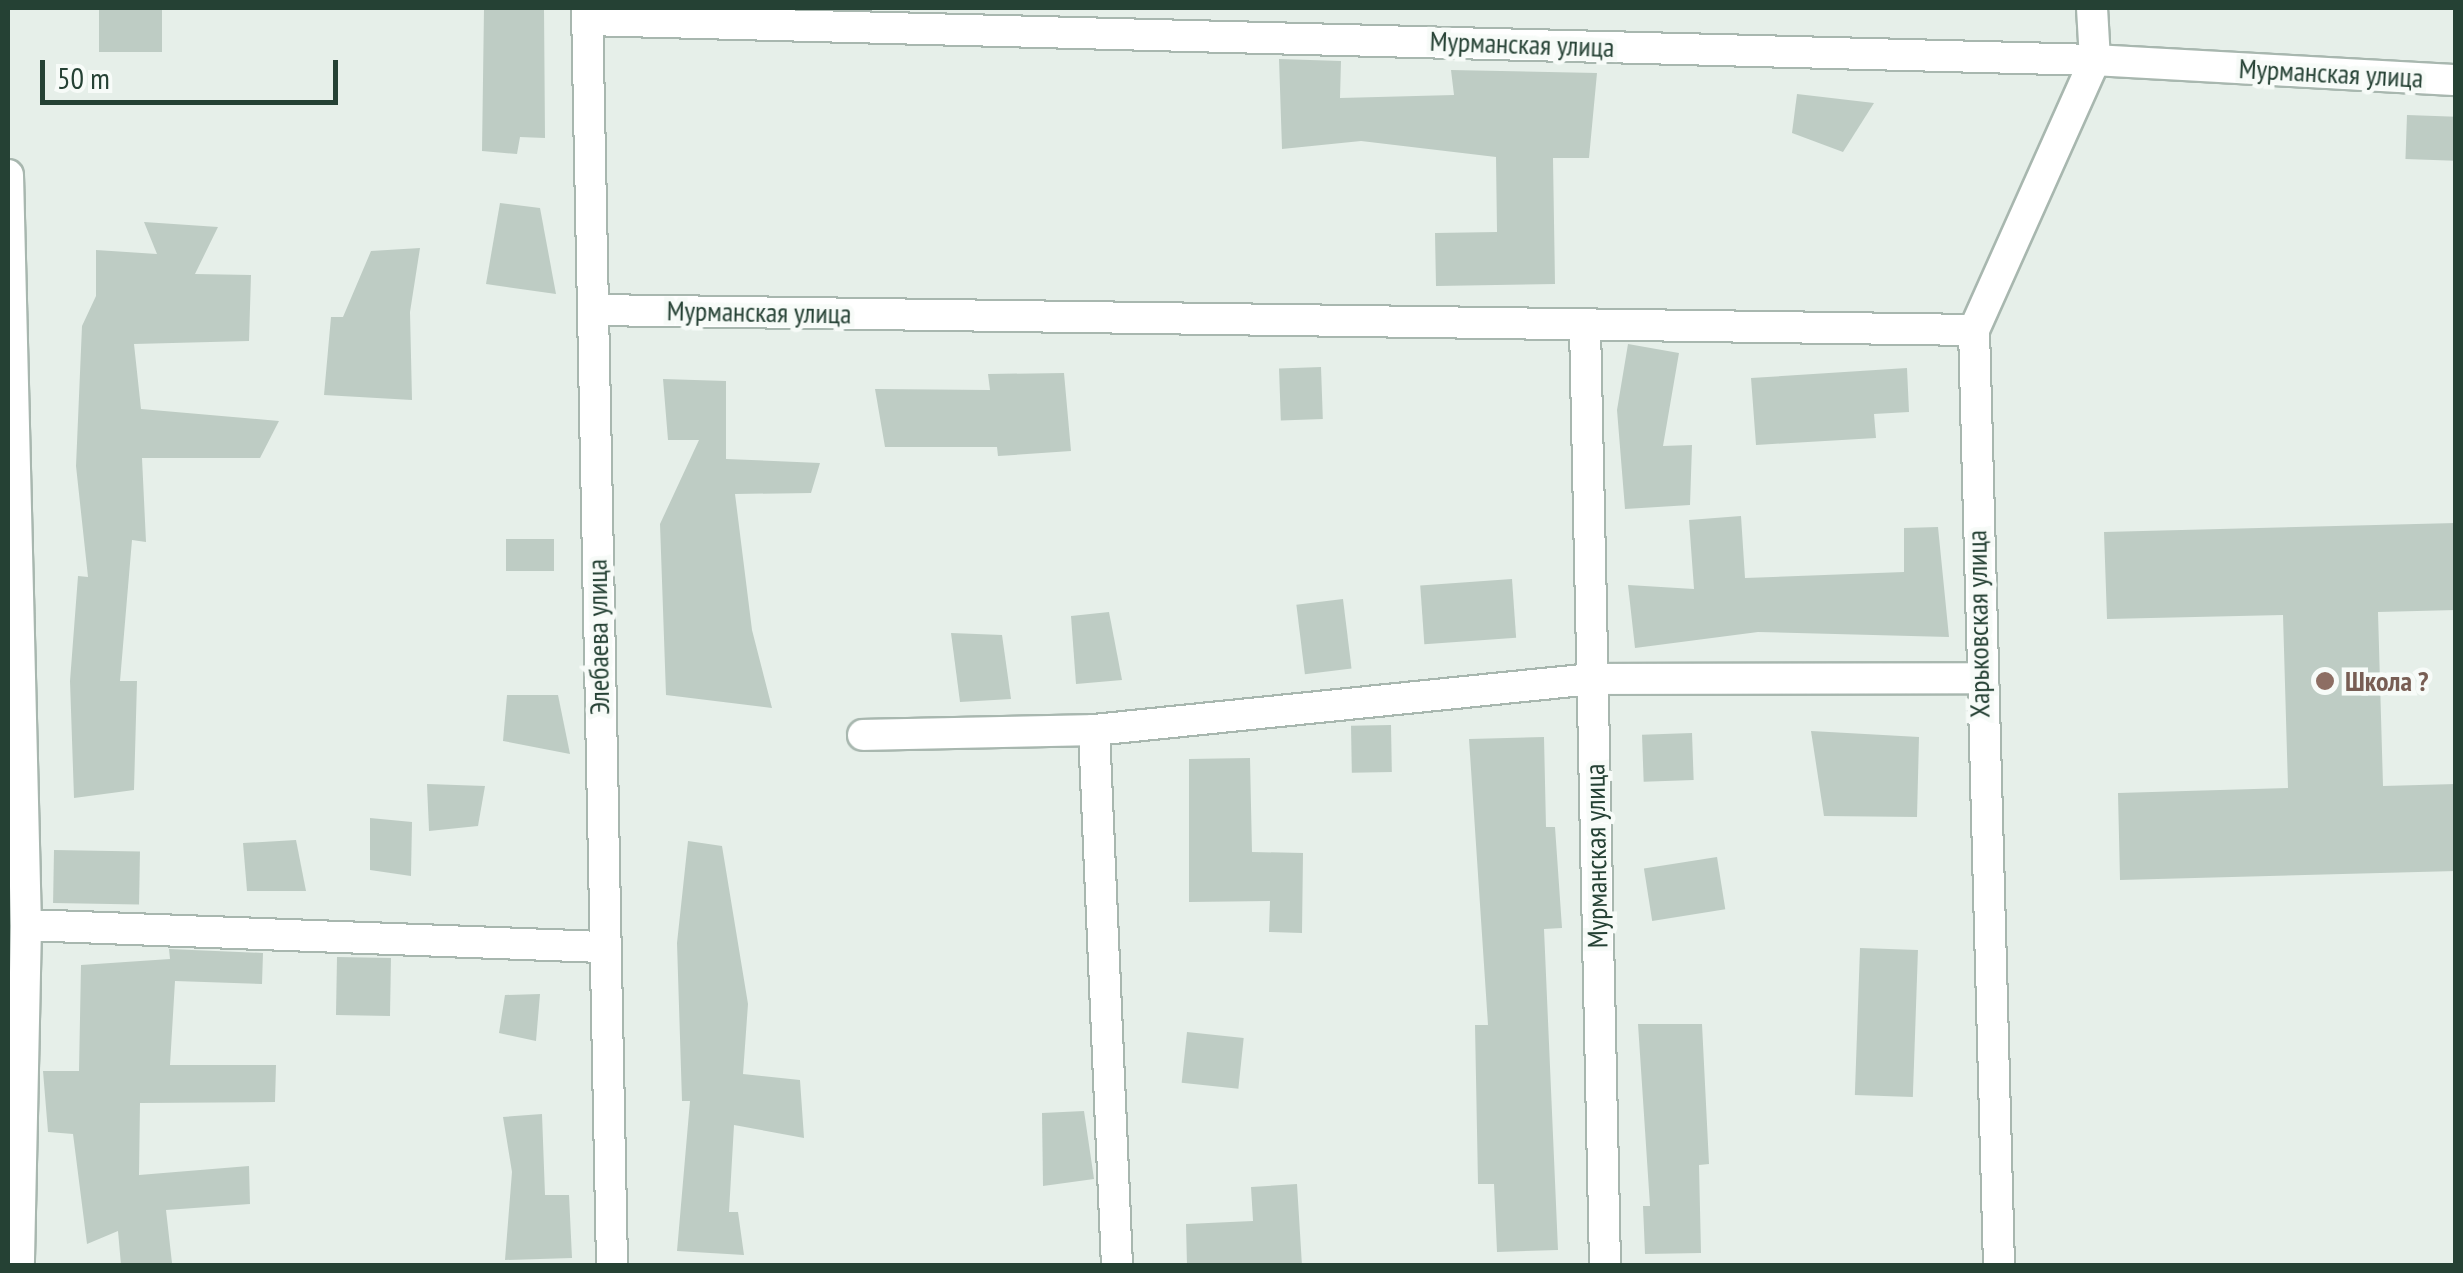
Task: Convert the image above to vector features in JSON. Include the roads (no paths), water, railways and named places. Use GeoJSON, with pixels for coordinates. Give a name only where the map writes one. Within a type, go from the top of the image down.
{"type":"FeatureCollection","features":[{"type":"Feature","properties":{"kind":"street","name":"Харьковская улица"},"geometry":{"type":"LineString","coordinates":[[1999,1266],[1978,678],[1974,330],[2095,60],[2092,8]]}},
{"type":"Feature","properties":{"kind":"street","name":"Мурманская улица"},"geometry":{"type":"LineString","coordinates":[[587,14],[2095,60],[2456,80]]}},
{"type":"Feature","properties":{"kind":"street","name":"Элебаева улица"},"geometry":{"type":"LineString","coordinates":[[587,14],[602,947],[612,1266]]}},
{"type":"Feature","properties":{"kind":"street"},"geometry":{"type":"LineString","coordinates":[[8,175],[26,925],[19,1266]]}},
{"type":"Feature","properties":{"kind":"street","name":"Мурманская улица"},"geometry":{"type":"LineString","coordinates":[[594,310],[1974,330]]}},
{"type":"Feature","properties":{"kind":"street","name":"Мурманская улица"},"geometry":{"type":"LineString","coordinates":[[1585,326],[1604,1266]]}},
{"type":"Feature","properties":{"kind":"street"},"geometry":{"type":"LineString","coordinates":[[863,735],[1094,730],[1592,679],[1978,678]]}},
{"type":"Feature","properties":{"kind":"street"},"geometry":{"type":"LineString","coordinates":[[1094,730],[1117,1266]]}},
{"type":"Feature","properties":{"kind":"street"},"geometry":{"type":"LineString","coordinates":[[26,925],[602,947]]}},
{"type":"Feature","properties":{"kind":"place","name":"Школа ?"},"geometry":{"type":"Point","coordinates":[2325,681]}}]}
